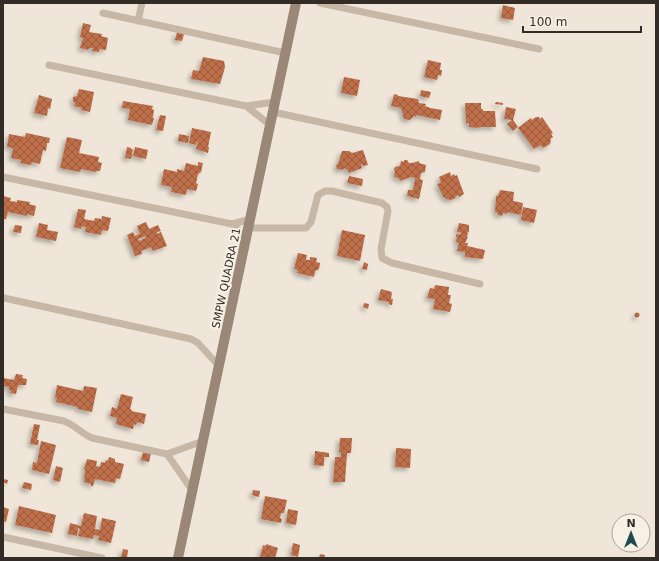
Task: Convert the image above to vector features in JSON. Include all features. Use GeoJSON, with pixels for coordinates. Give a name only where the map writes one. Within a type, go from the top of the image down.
{"type":"FeatureCollection","features":[{"type":"Feature","properties":{"kind":"street"},"geometry":{"type":"LineString","coordinates":[[138,21],[142,3]]}},
{"type":"Feature","properties":{"kind":"street","name":"SMPW QUADRA 21"},"geometry":{"type":"LineString","coordinates":[[178,558],[296,3]]}},
{"type":"Feature","properties":{"kind":"street"},"geometry":{"type":"LineString","coordinates":[[320,3],[539,49]]}},
{"type":"Feature","properties":{"kind":"street"},"geometry":{"type":"LineString","coordinates":[[103,13],[285,53]]}},
{"type":"Feature","properties":{"kind":"street"},"geometry":{"type":"LineString","coordinates":[[49,65],[246,106],[275,102]]}},
{"type":"Feature","properties":{"kind":"street"},"geometry":{"type":"LineString","coordinates":[[246,106],[270,125]]}},
{"type":"Feature","properties":{"kind":"street"},"geometry":{"type":"LineString","coordinates":[[273,112],[536,169]]}},
{"type":"Feature","properties":{"kind":"street"},"geometry":{"type":"LineString","coordinates":[[3,177],[248,228],[306,228],[311,222],[318,195],[325,192],[332,191],[382,202],[387,207],[388,211],[381,249],[382,258],[392,263],[480,284]]}},
{"type":"Feature","properties":{"kind":"street"},"geometry":{"type":"LineString","coordinates":[[232,224],[248,228]]}},
{"type":"Feature","properties":{"kind":"street"},"geometry":{"type":"LineString","coordinates":[[4,298],[191,339],[198,343],[219,366]]}},
{"type":"Feature","properties":{"kind":"street"},"geometry":{"type":"LineString","coordinates":[[3,409],[64,421],[69,423],[85,436],[167,454],[203,441]]}},
{"type":"Feature","properties":{"kind":"street"},"geometry":{"type":"LineString","coordinates":[[167,454],[192,490]]}},
{"type":"Feature","properties":{"kind":"street"},"geometry":{"type":"LineString","coordinates":[[3,537],[102,558]]}},
{"type":"Feature","properties":{"kind":"building"},"geometry":{"type":"Polygon","coordinates":[[[503,5],[515,8],[513,20],[501,18],[503,5]]]}},
{"type":"Feature","properties":{"kind":"building"},"geometry":{"type":"Polygon","coordinates":[[[83,23],[91,25],[89,32],[102,34],[101,36],[108,38],[106,50],[99,49],[99,52],[92,51],[93,48],[89,48],[88,50],[80,48],[83,38],[80,37],[83,23]]]}},
{"type":"Feature","properties":{"kind":"building"},"geometry":{"type":"Polygon","coordinates":[[[177,32],[184,34],[182,41],[175,40],[177,32]]]}},
{"type":"Feature","properties":{"kind":"building"},"geometry":{"type":"Polygon","coordinates":[[[203,57],[224,61],[225,67],[220,84],[191,79],[193,70],[199,71],[203,57]]]}},
{"type":"Feature","properties":{"kind":"building"},"geometry":{"type":"Polygon","coordinates":[[[428,60],[441,63],[441,76],[438,75],[437,80],[424,77],[428,60]]]}},
{"type":"Feature","properties":{"kind":"building"},"geometry":{"type":"Polygon","coordinates":[[[344,77],[360,80],[357,96],[341,93],[344,77]]]}},
{"type":"Feature","properties":{"kind":"building"},"geometry":{"type":"Polygon","coordinates":[[[79,89],[94,92],[90,112],[81,110],[82,108],[74,106],[75,103],[73,101],[73,97],[77,96],[79,89]]]}},
{"type":"Feature","properties":{"kind":"building"},"geometry":{"type":"Polygon","coordinates":[[[421,90],[431,92],[429,98],[420,96],[421,90]]]}},
{"type":"Feature","properties":{"kind":"building"},"geometry":{"type":"Polygon","coordinates":[[[394,94],[418,99],[419,103],[426,104],[425,106],[442,110],[440,120],[417,115],[410,120],[404,119],[401,108],[391,106],[394,94]]]}},
{"type":"Feature","properties":{"kind":"building"},"geometry":{"type":"Polygon","coordinates":[[[39,95],[52,99],[50,109],[48,108],[47,116],[34,113],[39,95]]]}},
{"type":"Feature","properties":{"kind":"building"},"geometry":{"type":"Polygon","coordinates":[[[123,101],[153,106],[153,117],[151,117],[154,118],[152,125],[128,120],[130,109],[122,108],[123,101]]]}},
{"type":"Feature","properties":{"kind":"building"},"geometry":{"type":"Polygon","coordinates":[[[496,102],[503,103],[503,105],[495,104],[496,102]]]}},
{"type":"Feature","properties":{"kind":"building"},"geometry":{"type":"Polygon","coordinates":[[[465,103],[481,103],[481,108],[484,111],[495,111],[496,127],[469,127],[469,123],[466,123],[465,103]]]}},
{"type":"Feature","properties":{"kind":"building"},"geometry":{"type":"Polygon","coordinates":[[[506,107],[516,109],[513,120],[518,127],[513,131],[507,124],[512,120],[504,119],[506,107]]]}},
{"type":"Feature","properties":{"kind":"building"},"geometry":{"type":"Polygon","coordinates":[[[160,115],[166,116],[163,131],[156,130],[160,115]]]}},
{"type":"Feature","properties":{"kind":"building"},"geometry":{"type":"Polygon","coordinates":[[[539,117],[540,119],[542,117],[553,133],[551,134],[553,137],[550,139],[550,144],[543,148],[541,145],[534,149],[518,128],[531,118],[532,120],[539,117]]]}},
{"type":"Feature","properties":{"kind":"building"},"geometry":{"type":"Polygon","coordinates":[[[192,128],[211,132],[208,153],[196,149],[198,141],[196,145],[189,143],[192,128]]]}},
{"type":"Feature","properties":{"kind":"building"},"geometry":{"type":"Polygon","coordinates":[[[26,133],[50,138],[49,143],[47,143],[46,151],[43,150],[40,164],[32,162],[31,165],[20,163],[21,160],[11,158],[13,148],[7,147],[9,134],[25,137],[26,133]]]}},
{"type":"Feature","properties":{"kind":"building"},"geometry":{"type":"Polygon","coordinates":[[[179,134],[189,136],[188,143],[178,141],[179,134]]]}},
{"type":"Feature","properties":{"kind":"building"},"geometry":{"type":"Polygon","coordinates":[[[67,137],[82,140],[79,153],[99,157],[98,162],[102,163],[100,171],[96,172],[81,169],[80,172],[60,168],[67,137]]]}},
{"type":"Feature","properties":{"kind":"building"},"geometry":{"type":"Polygon","coordinates":[[[127,147],[133,150],[131,159],[125,158],[127,147]]]}},
{"type":"Feature","properties":{"kind":"building"},"geometry":{"type":"Polygon","coordinates":[[[135,147],[148,150],[146,159],[133,156],[135,147]]]}},
{"type":"Feature","properties":{"kind":"building"},"geometry":{"type":"Polygon","coordinates":[[[363,150],[368,165],[363,166],[362,164],[362,168],[349,173],[345,168],[342,170],[337,169],[336,165],[338,164],[342,151],[349,151],[352,153],[363,150]]]}},
{"type":"Feature","properties":{"kind":"building"},"geometry":{"type":"Polygon","coordinates":[[[404,160],[407,160],[409,163],[419,161],[419,163],[426,165],[425,172],[421,173],[420,179],[411,177],[400,181],[399,178],[394,177],[395,167],[400,166],[401,161],[404,162],[404,160]]]}},
{"type":"Feature","properties":{"kind":"building"},"geometry":{"type":"Polygon","coordinates":[[[198,162],[203,163],[201,172],[198,174],[196,191],[187,189],[186,195],[171,192],[172,187],[161,185],[164,169],[177,172],[177,169],[184,171],[186,163],[198,166],[198,162]]]}},
{"type":"Feature","properties":{"kind":"building"},"geometry":{"type":"Polygon","coordinates":[[[450,172],[451,176],[454,174],[455,176],[457,175],[464,194],[459,197],[458,195],[455,197],[456,198],[451,200],[446,199],[445,197],[444,198],[437,184],[441,183],[439,177],[450,172]]]}},
{"type":"Feature","properties":{"kind":"building"},"geometry":{"type":"Polygon","coordinates":[[[349,176],[363,179],[362,186],[347,183],[349,176]]]}},
{"type":"Feature","properties":{"kind":"building"},"geometry":{"type":"Polygon","coordinates":[[[415,178],[423,180],[419,199],[407,196],[408,190],[413,190],[415,178]]]}},
{"type":"Feature","properties":{"kind":"building"},"geometry":{"type":"Polygon","coordinates":[[[500,190],[514,192],[513,201],[523,203],[521,215],[507,212],[507,214],[503,213],[502,216],[495,212],[496,196],[498,196],[500,190]]]}},
{"type":"Feature","properties":{"kind":"building"},"geometry":{"type":"Polygon","coordinates":[[[3,196],[11,198],[10,201],[17,202],[17,200],[30,202],[29,204],[36,206],[34,216],[8,212],[6,219],[3,219],[3,196]]]}},
{"type":"Feature","properties":{"kind":"building"},"geometry":{"type":"Polygon","coordinates":[[[523,207],[537,210],[534,223],[521,220],[523,207]]]}},
{"type":"Feature","properties":{"kind":"building"},"geometry":{"type":"Polygon","coordinates":[[[78,209],[86,210],[84,219],[94,221],[95,218],[101,219],[101,222],[102,216],[111,218],[108,231],[102,230],[101,235],[85,232],[86,227],[82,226],[81,229],[74,227],[78,209]]]}},
{"type":"Feature","properties":{"kind":"building"},"geometry":{"type":"Polygon","coordinates":[[[146,222],[149,229],[158,225],[161,231],[157,232],[157,234],[161,232],[167,246],[153,251],[151,247],[141,251],[142,254],[135,256],[127,235],[133,232],[135,236],[140,234],[137,226],[146,222]],[[145,236],[138,239],[139,241],[146,238],[145,236]]]}},
{"type":"Feature","properties":{"kind":"building"},"geometry":{"type":"Polygon","coordinates":[[[39,223],[48,225],[47,230],[58,232],[56,241],[36,237],[39,223]]]}},
{"type":"Feature","properties":{"kind":"building"},"geometry":{"type":"Polygon","coordinates":[[[459,223],[469,225],[468,237],[465,243],[468,243],[467,246],[485,250],[483,259],[465,257],[465,252],[457,251],[459,243],[456,242],[456,234],[460,235],[461,232],[457,232],[459,223]]]}},
{"type":"Feature","properties":{"kind":"building"},"geometry":{"type":"Polygon","coordinates":[[[15,225],[22,226],[21,233],[13,232],[15,225]]]}},
{"type":"Feature","properties":{"kind":"building"},"geometry":{"type":"Polygon","coordinates":[[[342,230],[365,235],[360,261],[337,256],[342,230]]]}},
{"type":"Feature","properties":{"kind":"building"},"geometry":{"type":"Polygon","coordinates":[[[298,253],[307,255],[306,260],[310,260],[310,257],[317,258],[316,262],[320,263],[319,269],[315,271],[314,277],[297,273],[298,270],[294,269],[298,253]]]}},
{"type":"Feature","properties":{"kind":"building"},"geometry":{"type":"Polygon","coordinates":[[[364,262],[368,264],[367,270],[362,269],[364,262]]]}},
{"type":"Feature","properties":{"kind":"building"},"geometry":{"type":"Polygon","coordinates":[[[435,285],[449,287],[448,295],[451,295],[449,303],[452,304],[450,312],[433,309],[435,299],[427,298],[430,288],[434,289],[435,285]]]}},
{"type":"Feature","properties":{"kind":"building"},"geometry":{"type":"Polygon","coordinates":[[[381,289],[392,292],[392,305],[388,304],[389,302],[378,300],[381,289]]]}},
{"type":"Feature","properties":{"kind":"building"},"geometry":{"type":"Polygon","coordinates":[[[364,303],[369,304],[368,309],[363,307],[364,303]]]}},
{"type":"Feature","properties":{"kind":"building"},"geometry":{"type":"Polygon","coordinates":[[[635,313],[639,313],[639,317],[635,317],[635,313]]]}},
{"type":"Feature","properties":{"kind":"building"},"geometry":{"type":"Polygon","coordinates":[[[16,374],[23,375],[22,378],[27,379],[26,385],[18,385],[16,394],[10,393],[11,390],[9,390],[9,387],[3,386],[3,378],[14,380],[16,374]]]}},
{"type":"Feature","properties":{"kind":"building"},"geometry":{"type":"Polygon","coordinates":[[[57,385],[83,391],[84,386],[97,388],[92,412],[56,402],[57,398],[55,398],[57,385]]]}},
{"type":"Feature","properties":{"kind":"building"},"geometry":{"type":"Polygon","coordinates":[[[121,394],[133,397],[130,409],[132,410],[131,411],[146,414],[144,424],[137,422],[136,425],[134,424],[133,429],[116,424],[117,418],[110,416],[112,407],[117,409],[121,394]]]}},
{"type":"Feature","properties":{"kind":"building"},"geometry":{"type":"Polygon","coordinates":[[[34,424],[40,425],[37,440],[39,440],[38,445],[30,444],[34,424]]]}},
{"type":"Feature","properties":{"kind":"building"},"geometry":{"type":"Polygon","coordinates":[[[340,438],[352,438],[351,453],[347,453],[345,482],[333,482],[335,457],[341,457],[341,452],[339,452],[340,438]]]}},
{"type":"Feature","properties":{"kind":"building"},"geometry":{"type":"Polygon","coordinates":[[[41,441],[56,445],[49,474],[32,470],[33,462],[37,463],[41,441]]]}},
{"type":"Feature","properties":{"kind":"building"},"geometry":{"type":"Polygon","coordinates":[[[396,448],[411,449],[410,468],[395,467],[396,448]]]}},
{"type":"Feature","properties":{"kind":"building"},"geometry":{"type":"Polygon","coordinates":[[[315,451],[329,453],[329,457],[324,457],[324,466],[314,465],[315,451]]]}},
{"type":"Feature","properties":{"kind":"building"},"geometry":{"type":"Polygon","coordinates":[[[143,452],[151,453],[149,462],[141,460],[143,452]]]}},
{"type":"Feature","properties":{"kind":"building"},"geometry":{"type":"Polygon","coordinates":[[[109,457],[115,459],[115,462],[124,464],[120,479],[116,478],[115,483],[95,479],[93,486],[84,482],[84,469],[87,459],[97,461],[96,466],[100,467],[101,462],[105,463],[106,460],[108,461],[109,457]]]}},
{"type":"Feature","properties":{"kind":"building"},"geometry":{"type":"Polygon","coordinates":[[[56,466],[63,468],[60,482],[53,480],[56,466]]]}},
{"type":"Feature","properties":{"kind":"building"},"geometry":{"type":"Polygon","coordinates":[[[3,479],[8,480],[7,484],[3,482],[3,479]]]}},
{"type":"Feature","properties":{"kind":"building"},"geometry":{"type":"Polygon","coordinates":[[[24,482],[32,484],[31,490],[22,488],[24,482]]]}},
{"type":"Feature","properties":{"kind":"building"},"geometry":{"type":"Polygon","coordinates":[[[253,490],[260,491],[259,497],[252,495],[253,490]]]}},
{"type":"Feature","properties":{"kind":"building"},"geometry":{"type":"Polygon","coordinates":[[[265,496],[287,500],[284,513],[281,513],[281,523],[261,519],[265,496]]]}},
{"type":"Feature","properties":{"kind":"building"},"geometry":{"type":"Polygon","coordinates":[[[19,506],[56,515],[52,533],[15,525],[19,506]]]}},
{"type":"Feature","properties":{"kind":"building"},"geometry":{"type":"Polygon","coordinates":[[[3,507],[9,509],[6,522],[3,521],[3,507]]]}},
{"type":"Feature","properties":{"kind":"building"},"geometry":{"type":"Polygon","coordinates":[[[288,509],[298,511],[296,525],[286,523],[288,509]]]}},
{"type":"Feature","properties":{"kind":"building"},"geometry":{"type":"Polygon","coordinates":[[[84,513],[97,516],[95,529],[100,530],[102,518],[116,521],[111,543],[98,540],[99,536],[94,535],[93,539],[78,536],[80,529],[78,528],[77,536],[68,534],[70,523],[81,526],[84,513]]]}},
{"type":"Feature","properties":{"kind":"building"},"geometry":{"type":"Polygon","coordinates":[[[293,543],[300,545],[298,557],[291,555],[293,543]]]}},
{"type":"Feature","properties":{"kind":"building"},"geometry":{"type":"Polygon","coordinates":[[[266,544],[278,548],[275,558],[260,558],[263,545],[266,546],[266,544]]]}},
{"type":"Feature","properties":{"kind":"building"},"geometry":{"type":"Polygon","coordinates":[[[123,549],[128,550],[127,558],[121,557],[123,549]]]}},
{"type":"Feature","properties":{"kind":"building"},"geometry":{"type":"Polygon","coordinates":[[[320,554],[325,555],[324,558],[319,558],[320,554]]]}}]}
